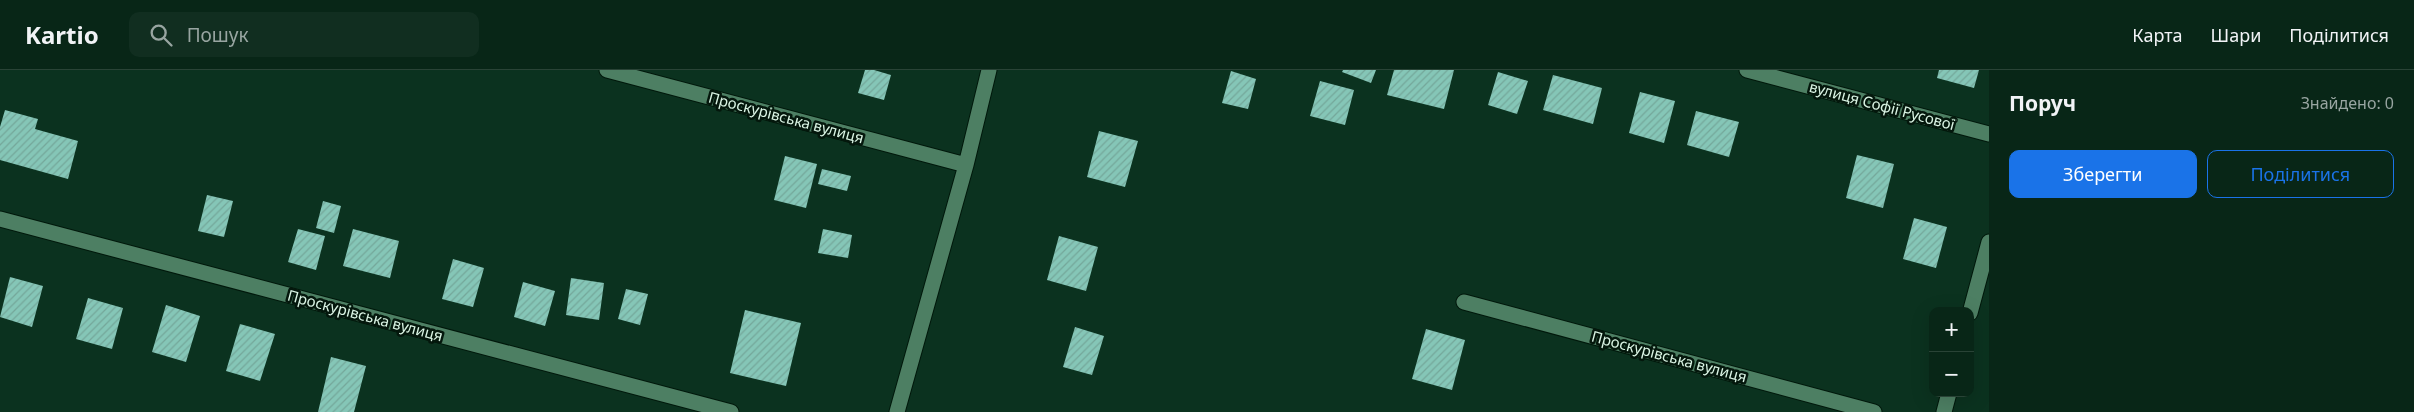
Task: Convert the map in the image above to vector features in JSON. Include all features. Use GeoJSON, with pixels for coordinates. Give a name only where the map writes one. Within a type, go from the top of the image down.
{"type":"FeatureCollection","features":[{"type":"Feature","properties":{"kind":"street","name":"Проскурівська вулиця"},"geometry":{"type":"LineString","coordinates":[[607,70],[966,165]]}},
{"type":"Feature","properties":{"kind":"street"},"geometry":{"type":"LineString","coordinates":[[897,412],[966,165],[990,70]]}},
{"type":"Feature","properties":{"kind":"street","name":"вулиця Софії Русової"},"geometry":{"type":"LineString","coordinates":[[1747,70],[1989,134]]}},
{"type":"Feature","properties":{"kind":"street","name":"Проскурівська вулиця"},"geometry":{"type":"LineString","coordinates":[[0,220],[731,412]]}},
{"type":"Feature","properties":{"kind":"street"},"geometry":{"type":"LineString","coordinates":[[1972,307],[1989,242]]}},
{"type":"Feature","properties":{"kind":"street","name":"Проскурівська вулиця"},"geometry":{"type":"LineString","coordinates":[[1464,302],[1874,412]]}},
{"type":"Feature","properties":{"kind":"street"},"geometry":{"type":"LineString","coordinates":[[1944,412],[1948,397]]}},
{"type":"Feature","properties":{"kind":"building"},"geometry":{"type":"Polygon","coordinates":[[[865,70],[874,70],[891,75],[884,100],[858,93],[865,70]]]}},
{"type":"Feature","properties":{"kind":"building"},"geometry":{"type":"Polygon","coordinates":[[[1343,70],[1376,70],[1371,83],[1342,72],[1343,70]]]}},
{"type":"Feature","properties":{"kind":"building"},"geometry":{"type":"Polygon","coordinates":[[[1394,70],[1454,70],[1444,109],[1387,95],[1394,70]]]}},
{"type":"Feature","properties":{"kind":"building"},"geometry":{"type":"Polygon","coordinates":[[[1939,70],[1979,70],[1974,88],[1937,78],[1939,70]]]}},
{"type":"Feature","properties":{"kind":"building"},"geometry":{"type":"Polygon","coordinates":[[[1231,71],[1256,79],[1248,109],[1222,103],[1231,71]]]}},
{"type":"Feature","properties":{"kind":"building"},"geometry":{"type":"Polygon","coordinates":[[[1498,72],[1528,81],[1517,114],[1488,105],[1498,72]]]}},
{"type":"Feature","properties":{"kind":"building"},"geometry":{"type":"Polygon","coordinates":[[[1553,75],[1602,88],[1593,124],[1543,110],[1553,75]]]}},
{"type":"Feature","properties":{"kind":"building"},"geometry":{"type":"Polygon","coordinates":[[[1320,81],[1354,90],[1345,125],[1310,116],[1320,81]]]}},
{"type":"Feature","properties":{"kind":"building"},"geometry":{"type":"Polygon","coordinates":[[[1640,92],[1675,101],[1664,143],[1629,133],[1640,92]]]}},
{"type":"Feature","properties":{"kind":"building"},"geometry":{"type":"Polygon","coordinates":[[[5,110],[38,119],[35,129],[78,141],[68,179],[0,160],[0,127],[5,110]]]}},
{"type":"Feature","properties":{"kind":"building"},"geometry":{"type":"Polygon","coordinates":[[[1696,111],[1739,122],[1729,157],[1687,145],[1696,111]]]}},
{"type":"Feature","properties":{"kind":"building"},"geometry":{"type":"Polygon","coordinates":[[[1099,131],[1138,141],[1125,187],[1087,177],[1099,131]]]}},
{"type":"Feature","properties":{"kind":"building"},"geometry":{"type":"Polygon","coordinates":[[[1857,155],[1894,164],[1883,208],[1846,198],[1857,155]]]}},
{"type":"Feature","properties":{"kind":"building"},"geometry":{"type":"Polygon","coordinates":[[[785,156],[817,164],[806,208],[774,200],[785,156]]]}},
{"type":"Feature","properties":{"kind":"building"},"geometry":{"type":"Polygon","coordinates":[[[822,169],[851,176],[847,191],[818,184],[822,169]]]}},
{"type":"Feature","properties":{"kind":"building"},"geometry":{"type":"Polygon","coordinates":[[[207,195],[233,201],[224,237],[198,231],[207,195]]]}},
{"type":"Feature","properties":{"kind":"building"},"geometry":{"type":"Polygon","coordinates":[[[323,201],[341,206],[334,233],[316,228],[323,201]]]}},
{"type":"Feature","properties":{"kind":"building"},"geometry":{"type":"Polygon","coordinates":[[[1914,218],[1947,227],[1936,268],[1903,259],[1914,218]]]}},
{"type":"Feature","properties":{"kind":"building"},"geometry":{"type":"Polygon","coordinates":[[[298,229],[325,236],[316,270],[288,262],[298,229]]]}},
{"type":"Feature","properties":{"kind":"building"},"geometry":{"type":"Polygon","coordinates":[[[353,229],[399,241],[390,278],[343,266],[353,229]]]}},
{"type":"Feature","properties":{"kind":"building"},"geometry":{"type":"Polygon","coordinates":[[[823,229],[852,235],[848,258],[818,253],[823,229]]]}},
{"type":"Feature","properties":{"kind":"building"},"geometry":{"type":"Polygon","coordinates":[[[1059,236],[1098,247],[1086,291],[1047,280],[1059,236]]]}},
{"type":"Feature","properties":{"kind":"building"},"geometry":{"type":"Polygon","coordinates":[[[453,259],[484,268],[473,307],[442,299],[453,259]]]}},
{"type":"Feature","properties":{"kind":"building"},"geometry":{"type":"Polygon","coordinates":[[[10,277],[43,286],[32,327],[0,317],[10,277]]]}},
{"type":"Feature","properties":{"kind":"building"},"geometry":{"type":"Polygon","coordinates":[[[571,278],[604,283],[599,320],[566,315],[571,278]]]}},
{"type":"Feature","properties":{"kind":"building"},"geometry":{"type":"Polygon","coordinates":[[[523,282],[555,291],[545,326],[514,317],[523,282]]]}},
{"type":"Feature","properties":{"kind":"building"},"geometry":{"type":"Polygon","coordinates":[[[626,289],[648,294],[640,325],[618,319],[626,289]]]}},
{"type":"Feature","properties":{"kind":"building"},"geometry":{"type":"Polygon","coordinates":[[[88,298],[123,308],[112,349],[76,339],[88,298]]]}},
{"type":"Feature","properties":{"kind":"building"},"geometry":{"type":"Polygon","coordinates":[[[166,305],[200,316],[186,362],[152,352],[166,305]]]}},
{"type":"Feature","properties":{"kind":"building"},"geometry":{"type":"Polygon","coordinates":[[[745,310],[801,323],[786,386],[730,373],[745,310]]]}},
{"type":"Feature","properties":{"kind":"building"},"geometry":{"type":"Polygon","coordinates":[[[240,324],[275,334],[260,381],[226,371],[240,324]]]}},
{"type":"Feature","properties":{"kind":"building"},"geometry":{"type":"Polygon","coordinates":[[[1075,327],[1104,336],[1092,375],[1063,367],[1075,327]]]}},
{"type":"Feature","properties":{"kind":"building"},"geometry":{"type":"Polygon","coordinates":[[[1426,329],[1465,340],[1452,390],[1412,379],[1426,329]]]}},
{"type":"Feature","properties":{"kind":"building"},"geometry":{"type":"Polygon","coordinates":[[[331,357],[366,366],[354,412],[318,412],[331,357]]]}}]}
